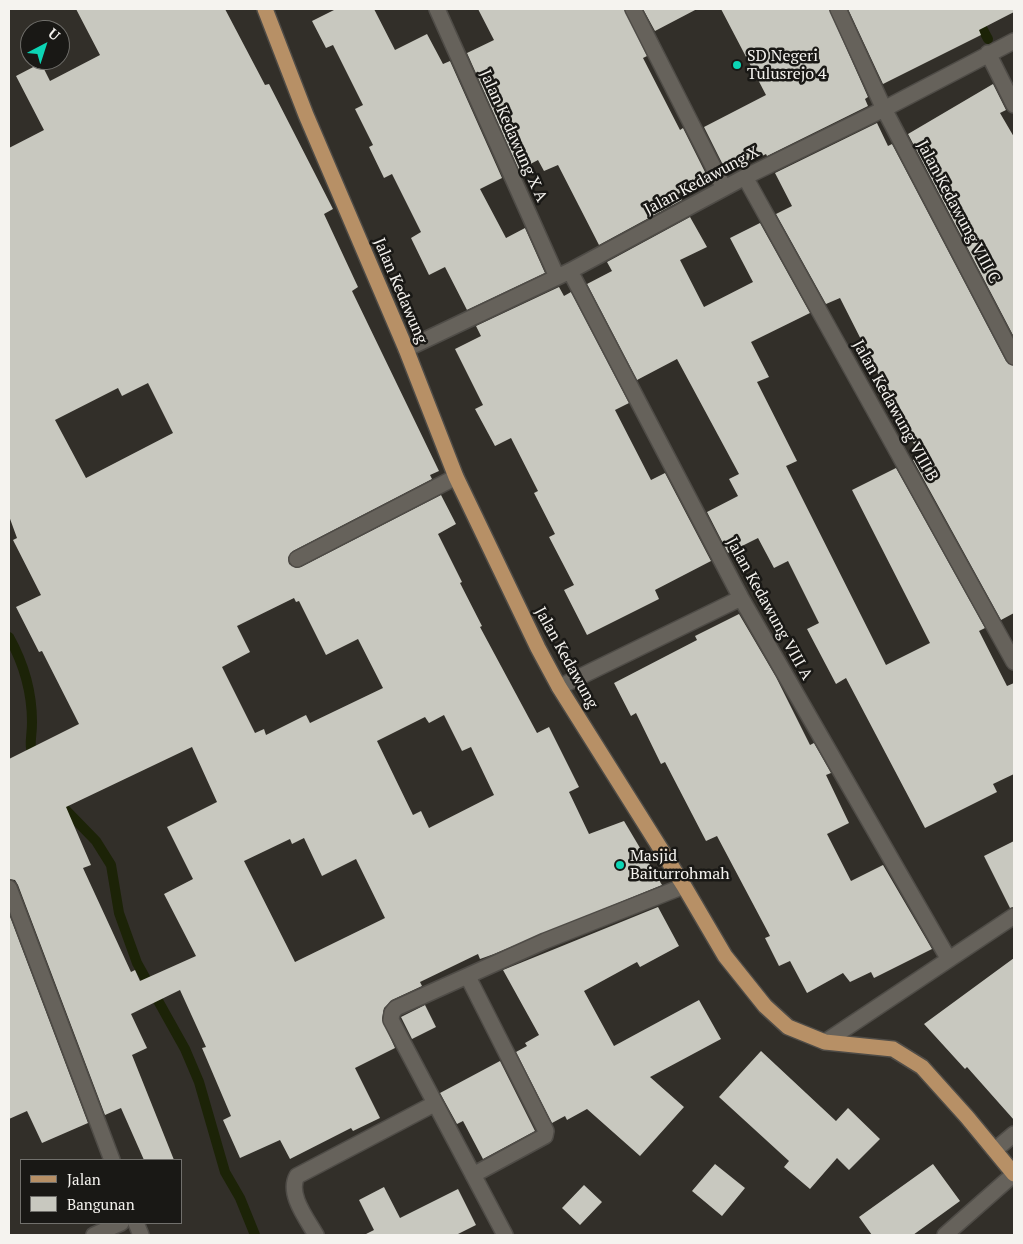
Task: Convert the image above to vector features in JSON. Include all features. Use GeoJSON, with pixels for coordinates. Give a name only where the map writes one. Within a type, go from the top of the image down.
{"type":"FeatureCollection","features":[{"type":"Feature","properties":{"kind":"main road","name":"Jalan Kedawung"},"geometry":{"type":"LineString","coordinates":[[265,9],[306,115],[406,349],[456,477],[559,688],[684,886],[725,956],[764,1006],[788,1027],[825,1042],[893,1049],[922,1067],[1014,1174]]}},
{"type":"Feature","properties":{"kind":"street","name":"Jalan Kedawung X A"},"geometry":{"type":"LineString","coordinates":[[437,9],[564,274]]}},
{"type":"Feature","properties":{"kind":"street"},"geometry":{"type":"LineString","coordinates":[[633,9],[724,188]]}},
{"type":"Feature","properties":{"kind":"street","name":"Jalan Kedawung VIII C"},"geometry":{"type":"LineString","coordinates":[[838,9],[884,109],[1014,357]]}},
{"type":"Feature","properties":{"kind":"street","name":"Jalan Kedawung X"},"geometry":{"type":"LineString","coordinates":[[406,349],[564,274],[745,176],[884,109],[1014,41]]}},
{"type":"Feature","properties":{"kind":"street"},"geometry":{"type":"LineString","coordinates":[[988,53],[1014,105]]}},
{"type":"Feature","properties":{"kind":"street","name":"Jalan Kedawung VIII B"},"geometry":{"type":"LineString","coordinates":[[745,176],[1014,662]]}},
{"type":"Feature","properties":{"kind":"street","name":"Jalan Kedawung VIII A"},"geometry":{"type":"LineString","coordinates":[[564,274],[741,598],[948,958]]}},
{"type":"Feature","properties":{"kind":"street"},"geometry":{"type":"LineString","coordinates":[[297,559],[456,477]]}},
{"type":"Feature","properties":{"kind":"street"},"geometry":{"type":"LineString","coordinates":[[559,688],[741,598]]}},
{"type":"Feature","properties":{"kind":"street"},"geometry":{"type":"LineString","coordinates":[[505,1235],[391,1020],[392,1013],[396,1008],[545,942],[684,886]]}},
{"type":"Feature","properties":{"kind":"street"},"geometry":{"type":"LineString","coordinates":[[9,888],[112,1159]]}},
{"type":"Feature","properties":{"kind":"street"},"geometry":{"type":"LineString","coordinates":[[825,1042],[948,958],[1014,916]]}},
{"type":"Feature","properties":{"kind":"street"},"geometry":{"type":"LineString","coordinates":[[468,977],[546,1132],[545,1136],[473,1175]]}},
{"type":"Feature","properties":{"kind":"street"},"geometry":{"type":"LineString","coordinates":[[316,1235],[293,1191],[293,1182],[297,1176],[434,1104]]}},
{"type":"Feature","properties":{"kind":"street"},"geometry":{"type":"LineString","coordinates":[[995,1150],[1014,1134]]}},
{"type":"Feature","properties":{"kind":"street"},"geometry":{"type":"LineString","coordinates":[[945,1235],[1014,1174]]}},
{"type":"Feature","properties":{"kind":"street"},"geometry":{"type":"LineString","coordinates":[[94,1235],[119,1224]]}},
{"type":"Feature","properties":{"kind":"building"},"geometry":{"type":"Polygon","coordinates":[[[76,9],[225,9],[265,85],[269,84],[333,209],[324,214],[358,287],[352,291],[439,471],[430,475],[432,479],[293,551],[288,558],[289,564],[296,568],[301,567],[441,495],[456,524],[438,534],[482,626],[480,627],[537,733],[549,727],[579,787],[569,792],[589,834],[624,821],[662,885],[494,954],[480,959],[478,954],[420,982],[422,986],[392,1000],[384,1008],[382,1019],[395,1048],[355,1068],[380,1118],[353,1131],[351,1128],[290,1159],[280,1140],[240,1158],[223,1120],[231,1116],[202,1048],[206,1047],[180,990],[131,1014],[147,1048],[132,1055],[174,1159],[144,1159],[121,1108],[105,1115],[18,885],[15,880],[9,879],[9,759],[79,724],[42,651],[39,652],[16,607],[41,595],[13,540],[17,538],[9,516],[9,148],[44,130],[16,76],[28,70],[44,70],[50,81],[100,55],[76,9]],[[148,383],[122,396],[118,388],[55,420],[86,478],[173,433],[148,383]],[[294,598],[237,626],[250,652],[222,667],[255,733],[264,729],[266,735],[306,715],[310,723],[383,688],[358,639],[326,655],[299,601],[296,602],[294,598]],[[444,715],[429,723],[425,717],[377,741],[413,815],[421,811],[429,828],[494,795],[471,747],[462,751],[444,715]],[[192,747],[66,807],[91,865],[83,868],[131,972],[135,970],[140,981],[196,956],[164,894],[193,879],[167,827],[217,802],[192,747]],[[304,838],[292,844],[290,839],[244,861],[295,962],[385,918],[356,859],[322,876],[304,838]]]}},
{"type":"Feature","properties":{"kind":"building"},"geometry":{"type":"Polygon","coordinates":[[[336,9],[374,9],[395,50],[427,34],[443,64],[450,61],[502,178],[480,189],[506,238],[525,228],[545,273],[467,310],[445,267],[429,275],[411,238],[421,232],[392,174],[384,178],[369,147],[373,145],[355,109],[363,105],[333,45],[326,48],[312,21],[336,9]]]}},
{"type":"Feature","properties":{"kind":"building"},"geometry":{"type":"Polygon","coordinates":[[[478,9],[624,9],[647,56],[643,58],[680,130],[683,128],[708,178],[678,194],[682,200],[599,245],[558,165],[544,171],[538,160],[519,170],[467,53],[494,40],[478,9]]]}},
{"type":"Feature","properties":{"kind":"building"},"geometry":{"type":"Polygon","coordinates":[[[643,9],[697,9],[655,31],[643,9]]]}},
{"type":"Feature","properties":{"kind":"building"},"geometry":{"type":"Polygon","coordinates":[[[721,9],[829,9],[868,97],[865,99],[868,106],[767,156],[766,154],[746,164],[744,159],[725,169],[704,127],[766,95],[721,9]]]}},
{"type":"Feature","properties":{"kind":"building"},"geometry":{"type":"Polygon","coordinates":[[[848,9],[1014,9],[1014,12],[979,30],[981,35],[883,84],[848,9]]]}},
{"type":"Feature","properties":{"kind":"building"},"geometry":{"type":"Polygon","coordinates":[[[993,84],[1006,110],[1000,113],[1014,137],[1014,337],[908,134],[993,84]]]}},
{"type":"Feature","properties":{"kind":"building"},"geometry":{"type":"Polygon","coordinates":[[[877,123],[888,146],[892,144],[1006,361],[1014,366],[1014,613],[1001,620],[913,460],[920,456],[840,298],[826,304],[776,214],[792,206],[775,173],[877,123]]]}},
{"type":"Feature","properties":{"kind":"building"},"geometry":{"type":"Polygon","coordinates":[[[690,217],[707,247],[680,260],[704,307],[753,282],[730,238],[760,223],[810,313],[751,342],[769,377],[757,382],[797,461],[786,466],[886,665],[930,643],[852,490],[896,468],[985,628],[979,631],[1007,686],[1014,683],[1014,774],[993,784],[997,792],[925,828],[846,678],[836,684],[807,629],[819,623],[788,561],[774,568],[758,538],[728,553],[707,512],[738,496],[729,479],[739,474],[677,359],[637,380],[587,284],[612,271],[607,262],[690,217]]]}},
{"type":"Feature","properties":{"kind":"building"},"geometry":{"type":"Polygon","coordinates":[[[559,287],[564,296],[571,292],[629,403],[615,410],[651,480],[665,473],[711,561],[655,590],[659,599],[587,635],[564,590],[574,585],[549,537],[555,534],[534,493],[538,491],[511,438],[495,446],[475,409],[483,405],[455,349],[481,336],[476,326],[559,287]]]}},
{"type":"Feature","properties":{"kind":"building"},"geometry":{"type":"Polygon","coordinates":[[[739,614],[776,677],[810,745],[814,743],[831,773],[826,775],[849,823],[827,834],[851,881],[883,865],[932,949],[874,978],[871,972],[850,982],[843,973],[807,993],[790,961],[779,966],[765,938],[770,936],[717,836],[706,841],[665,762],[661,764],[636,713],[631,716],[614,683],[697,640],[695,636],[739,614]]]}},
{"type":"Feature","properties":{"kind":"building"},"geometry":{"type":"Polygon","coordinates":[[[1014,841],[1014,907],[1010,908],[984,856],[1014,841]]]}},
{"type":"Feature","properties":{"kind":"building"},"geometry":{"type":"Polygon","coordinates":[[[658,907],[679,946],[640,967],[637,962],[584,991],[614,1046],[699,1000],[721,1039],[650,1077],[684,1107],[640,1156],[587,1109],[567,1120],[565,1116],[552,1123],[516,1052],[527,1046],[525,1043],[539,1035],[503,970],[658,907]]]}},
{"type":"Feature","properties":{"kind":"building"},"geometry":{"type":"Polygon","coordinates":[[[9,914],[88,1123],[42,1143],[27,1111],[9,1119],[9,914]]]}},
{"type":"Feature","properties":{"kind":"building"},"geometry":{"type":"Polygon","coordinates":[[[1014,958],[1014,1120],[967,1067],[965,1069],[924,1024],[1014,958]]]}},
{"type":"Feature","properties":{"kind":"building"},"geometry":{"type":"Polygon","coordinates":[[[425,1005],[436,1027],[412,1039],[401,1017],[425,1005]]]}},
{"type":"Feature","properties":{"kind":"building"},"geometry":{"type":"Polygon","coordinates":[[[761,1051],[836,1121],[848,1108],[880,1139],[849,1170],[837,1158],[810,1189],[784,1167],[789,1161],[719,1097],[761,1051]]]}},
{"type":"Feature","properties":{"kind":"building"},"geometry":{"type":"Polygon","coordinates":[[[500,1061],[535,1131],[483,1159],[463,1121],[457,1124],[440,1093],[500,1061]]]}},
{"type":"Feature","properties":{"kind":"building"},"geometry":{"type":"Polygon","coordinates":[[[715,1164],[745,1188],[722,1216],[692,1191],[715,1164]]]}},
{"type":"Feature","properties":{"kind":"building"},"geometry":{"type":"Polygon","coordinates":[[[933,1164],[960,1201],[913,1235],[872,1235],[859,1217],[933,1164]]]}},
{"type":"Feature","properties":{"kind":"building"},"geometry":{"type":"Polygon","coordinates":[[[584,1185],[602,1202],[580,1225],[562,1208],[584,1185]]]}},
{"type":"Feature","properties":{"kind":"building"},"geometry":{"type":"Polygon","coordinates":[[[384,1187],[400,1218],[458,1189],[476,1225],[456,1235],[364,1235],[374,1230],[359,1200],[384,1187]]]}},
{"type":"Feature","properties":{"kind":"waterway"},"geometry":{"type":"LineString","coordinates":[[972,9],[988,39]]}},
{"type":"Feature","properties":{"kind":"waterway"},"geometry":{"type":"LineString","coordinates":[[9,637],[19,657],[29,689],[32,711],[31,745],[34,760]]}},
{"type":"Feature","properties":{"kind":"waterway"},"geometry":{"type":"LineString","coordinates":[[60,804],[96,841],[111,865],[119,913],[137,963],[185,1049],[199,1082],[225,1172],[240,1198],[255,1235]]}},
{"type":"Feature","properties":{"kind":"place","name":"SD Negeri Tulusrejo 4"},"geometry":{"type":"Point","coordinates":[737,65]}},
{"type":"Feature","properties":{"kind":"place","name":"Masjid Baiturrohmah"},"geometry":{"type":"Point","coordinates":[620,865]}}]}
